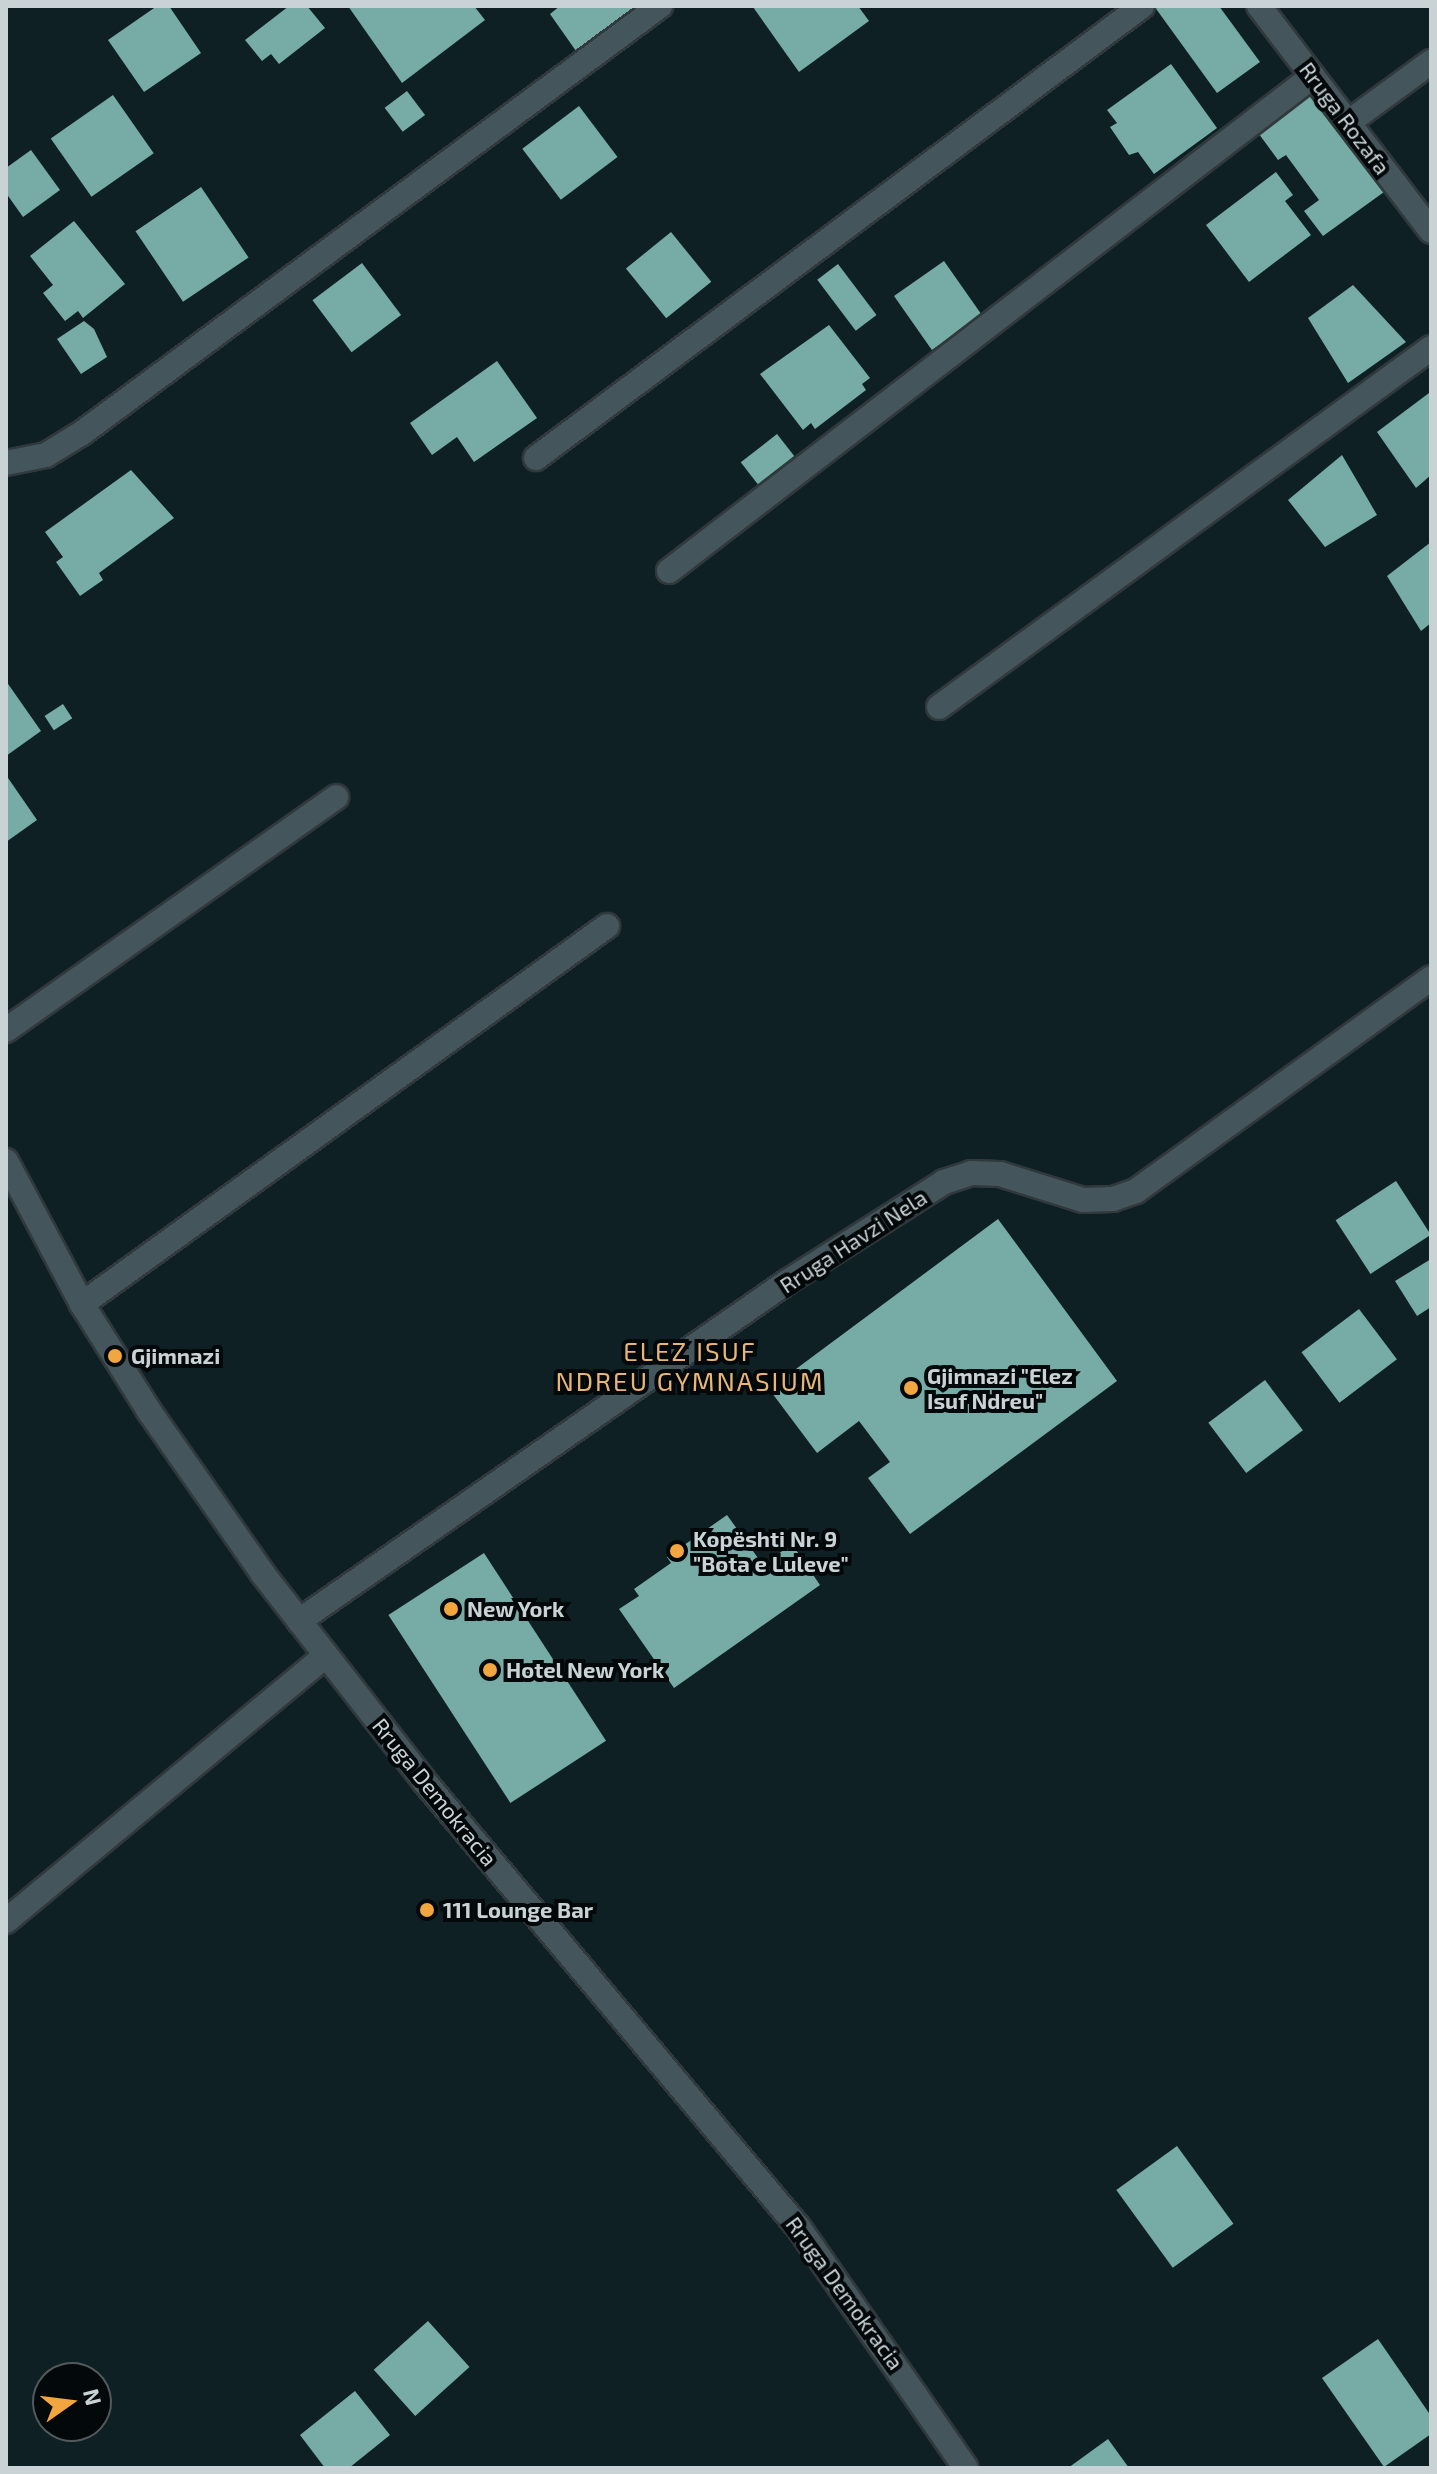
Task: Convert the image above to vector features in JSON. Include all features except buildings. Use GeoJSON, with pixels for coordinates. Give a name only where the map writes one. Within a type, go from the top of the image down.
{"type":"FeatureCollection","features":[{"type":"Feature","properties":{"kind":"street"},"geometry":{"type":"LineString","coordinates":[[6,463],[46,455],[82,433],[660,6]]}},
{"type":"Feature","properties":{"kind":"street"},"geometry":{"type":"LineString","coordinates":[[536,458],[1142,6]]}},
{"type":"Feature","properties":{"kind":"street","name":"Rruga Rozafa"},"geometry":{"type":"LineString","coordinates":[[1259,6],[1431,231]]}},
{"type":"Feature","properties":{"kind":"street"},"geometry":{"type":"LineString","coordinates":[[1349,122],[1431,62]]}},
{"type":"Feature","properties":{"kind":"street"},"geometry":{"type":"LineString","coordinates":[[669,571],[1313,76]]}},
{"type":"Feature","properties":{"kind":"street"},"geometry":{"type":"LineString","coordinates":[[939,707],[1431,348]]}},
{"type":"Feature","properties":{"kind":"street"},"geometry":{"type":"LineString","coordinates":[[6,1030],[336,797]]}},
{"type":"Feature","properties":{"kind":"street"},"geometry":{"type":"LineString","coordinates":[[82,1304],[607,926]]}},
{"type":"Feature","properties":{"kind":"street","name":"Rruga Havzi Nela"},"geometry":{"type":"LineString","coordinates":[[299,1621],[787,1282],[944,1182],[971,1173],[1000,1174],[1083,1200],[1113,1199],[1136,1191],[1431,978]]}},
{"type":"Feature","properties":{"kind":"street","name":"Rruga Demokracia"},"geometry":{"type":"LineString","coordinates":[[6,1161],[82,1304],[210,1502],[325,1656],[799,2228],[966,2468]]}},
{"type":"Feature","properties":{"kind":"street"},"geometry":{"type":"LineString","coordinates":[[6,1921],[325,1656]]}},
{"type":"Feature","properties":{"kind":"place","name":"Gjimnazi"},"geometry":{"type":"Point","coordinates":[115,1356]}},
{"type":"Feature","properties":{"kind":"place","name":"Gjimnazi \"Elez Isuf Ndreu\""},"geometry":{"type":"Point","coordinates":[911,1388]}},
{"type":"Feature","properties":{"kind":"place","name":"Kopështi Nr. 9 \"Bota e Luleve\""},"geometry":{"type":"Point","coordinates":[677,1551]}},
{"type":"Feature","properties":{"kind":"place","name":"New York"},"geometry":{"type":"Point","coordinates":[451,1609]}},
{"type":"Feature","properties":{"kind":"place","name":"Hotel New York"},"geometry":{"type":"Point","coordinates":[490,1670]}},
{"type":"Feature","properties":{"kind":"place","name":"111 Lounge Bar"},"geometry":{"type":"Point","coordinates":[427,1910]}},
{"type":"Feature","properties":{"kind":"district","name":"ELEZ ISUF NDREU GYMNASIUM"},"geometry":{"type":"Point","coordinates":[690,1366]}}]}
